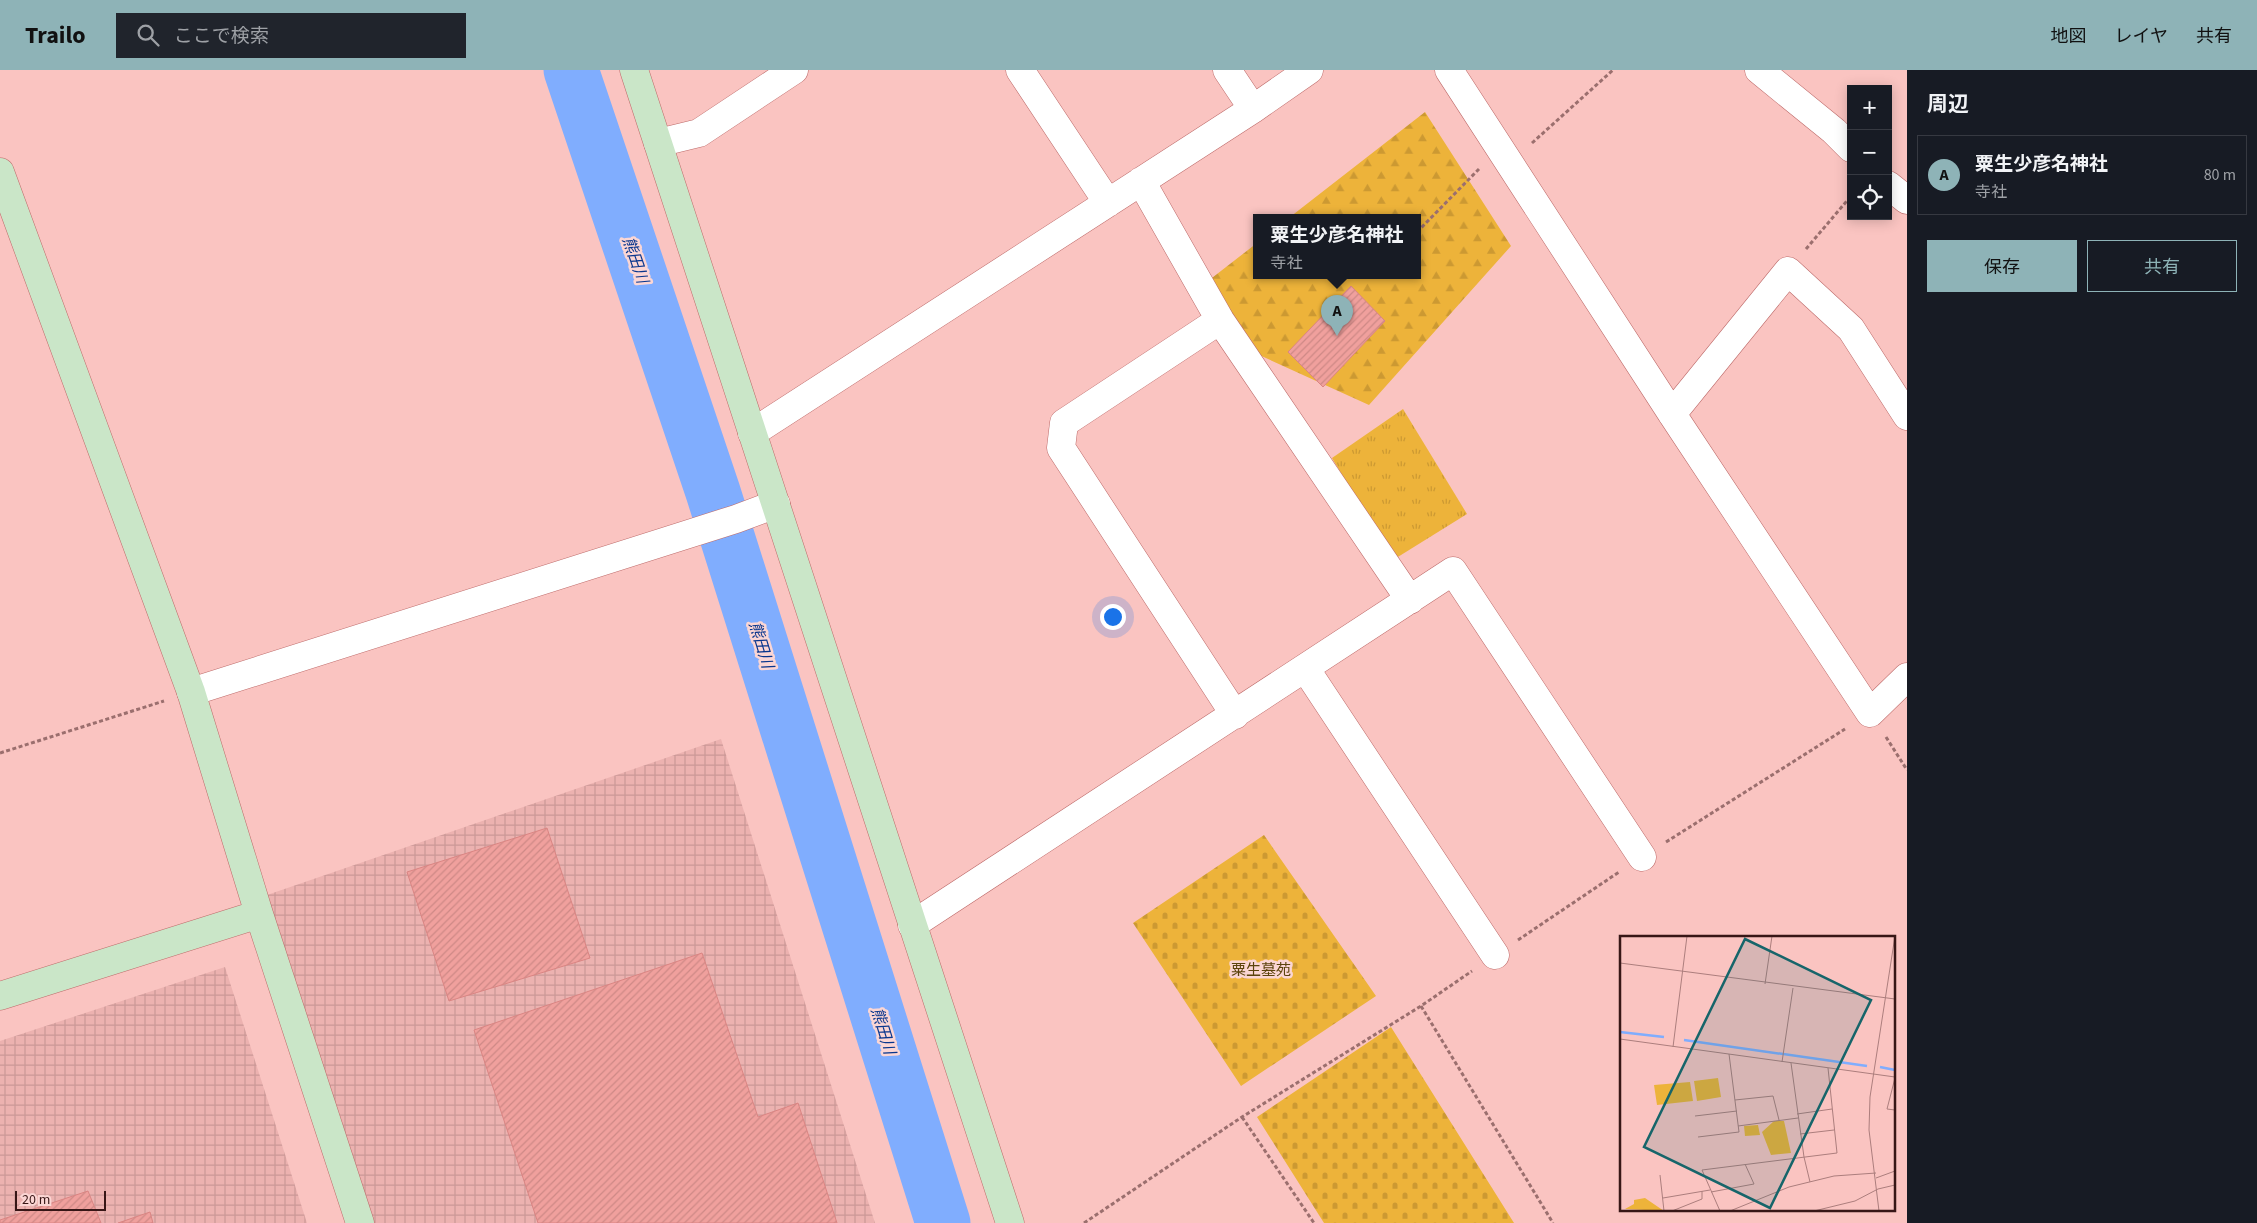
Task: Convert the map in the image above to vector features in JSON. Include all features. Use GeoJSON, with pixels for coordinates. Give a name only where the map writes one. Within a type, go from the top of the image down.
{"type":"FeatureCollection","features":[{"type":"Feature","properties":{"kind":"street"},"geometry":{"type":"LineString","coordinates":[[634,70],[1010,1223]]}},
{"type":"Feature","properties":{"kind":"street"},"geometry":{"type":"LineString","coordinates":[[658,144],[699,133],[794,70]]}},
{"type":"Feature","properties":{"kind":"street"},"geometry":{"type":"LineString","coordinates":[[1020,70],[1108,204]]}},
{"type":"Feature","properties":{"kind":"street"},"geometry":{"type":"LineString","coordinates":[[1227,70],[1252,109]]}},
{"type":"Feature","properties":{"kind":"street"},"geometry":{"type":"LineString","coordinates":[[752,433],[1108,204],[1309,70]]}},
{"type":"Feature","properties":{"kind":"street"},"geometry":{"type":"LineString","coordinates":[[1449,70],[1672,414],[1870,713],[1907,677]]}},
{"type":"Feature","properties":{"kind":"street"},"geometry":{"type":"LineString","coordinates":[[1759,70],[1834,131],[1847,144]]}},
{"type":"Feature","properties":{"kind":"street"},"geometry":{"type":"LineString","coordinates":[[0,172],[191,692],[259,914],[360,1223]]}},
{"type":"Feature","properties":{"kind":"street"},"geometry":{"type":"LineString","coordinates":[[1141,182],[1220,320],[1410,600]]}},
{"type":"Feature","properties":{"kind":"street"},"geometry":{"type":"LineString","coordinates":[[1892,188],[1907,200]]}},
{"type":"Feature","properties":{"kind":"street"},"geometry":{"type":"LineString","coordinates":[[1672,414],[1788,271],[1851,329],[1907,416]]}},
{"type":"Feature","properties":{"kind":"street"},"geometry":{"type":"LineString","coordinates":[[1220,320],[1064,422],[1061,448],[1235,715]]}},
{"type":"Feature","properties":{"kind":"street"},"geometry":{"type":"LineString","coordinates":[[191,692],[736,519],[776,504]]}},
{"type":"Feature","properties":{"kind":"street"},"geometry":{"type":"LineString","coordinates":[[912,925],[1453,572],[1642,857]]}},
{"type":"Feature","properties":{"kind":"street"},"geometry":{"type":"LineString","coordinates":[[1305,668],[1495,956]]}},
{"type":"Feature","properties":{"kind":"street"},"geometry":{"type":"LineString","coordinates":[[0,996],[259,914]]}},
{"type":"Feature","properties":{"kind":"path"},"geometry":{"type":"LineString","coordinates":[[1421,228],[1505,155],[1613,70]]}},
{"type":"Feature","properties":{"kind":"path"},"geometry":{"type":"LineString","coordinates":[[1788,271],[1847,201]]}},
{"type":"Feature","properties":{"kind":"path"},"geometry":{"type":"LineString","coordinates":[[0,753],[191,692]]}},
{"type":"Feature","properties":{"kind":"path"},"geometry":{"type":"LineString","coordinates":[[1870,713],[1907,770]]}},
{"type":"Feature","properties":{"kind":"path"},"geometry":{"type":"LineString","coordinates":[[1084,1223],[1242,1116],[1421,1006],[1553,1223]]}},
{"type":"Feature","properties":{"kind":"path"},"geometry":{"type":"LineString","coordinates":[[1242,1116],[1314,1223]]}},
{"type":"Feature","properties":{"kind":"shaded area"},"geometry":{"type":"Polygon","coordinates":[[[721,739],[875,1223],[372,1223],[267,895],[721,739]]]}},
{"type":"Feature","properties":{"kind":"shaded area"},"geometry":{"type":"Polygon","coordinates":[[[225,967],[307,1223],[0,1223],[0,1041],[225,967]]]}},
{"type":"Feature","properties":{"kind":"green space"},"geometry":{"type":"Polygon","coordinates":[[[1425,112],[1511,246],[1369,405],[1246,349],[1208,281],[1253,246],[1253,279],[1421,279],[1421,214],[1294,214],[1425,112]]]}},
{"type":"Feature","properties":{"kind":"green space"},"geometry":{"type":"Polygon","coordinates":[[[1403,409],[1467,514],[1393,560],[1332,458],[1403,409]]]}},
{"type":"Feature","properties":{"kind":"green space","name":"粟生墓苑"},"geometry":{"type":"Polygon","coordinates":[[[1264,835],[1376,996],[1241,1086],[1133,923],[1264,835]]]}},
{"type":"Feature","properties":{"kind":"green space"},"geometry":{"type":"Polygon","coordinates":[[[1391,1027],[1514,1223],[1324,1223],[1257,1117],[1391,1027]]]}},
{"type":"Feature","properties":{"kind":"building"},"geometry":{"type":"Polygon","coordinates":[[[1351,286],[1385,321],[1323,387],[1288,352],[1351,286]]]}},
{"type":"Feature","properties":{"kind":"building"},"geometry":{"type":"Polygon","coordinates":[[[547,828],[590,958],[449,1001],[407,872],[547,828]]]}},
{"type":"Feature","properties":{"kind":"building"},"geometry":{"type":"Polygon","coordinates":[[[702,953],[758,1117],[798,1103],[837,1223],[538,1223],[474,1030],[702,953]]]}},
{"type":"Feature","properties":{"kind":"building"},"geometry":{"type":"Polygon","coordinates":[[[88,1191],[101,1223],[0,1223],[0,1220],[88,1191]]]}},
{"type":"Feature","properties":{"kind":"building"},"geometry":{"type":"Polygon","coordinates":[[[150,1212],[153,1223],[118,1223],[150,1212]]]}},
{"type":"Feature","properties":{"kind":"waterway","name":"熊田川"},"geometry":{"type":"LineString","coordinates":[[571,70],[713,492],[943,1223]]}},
{"type":"Feature","properties":{"kind":"place","name":"粟生少彦名神社"},"geometry":{"type":"Point","coordinates":[1337,336]}}]}
